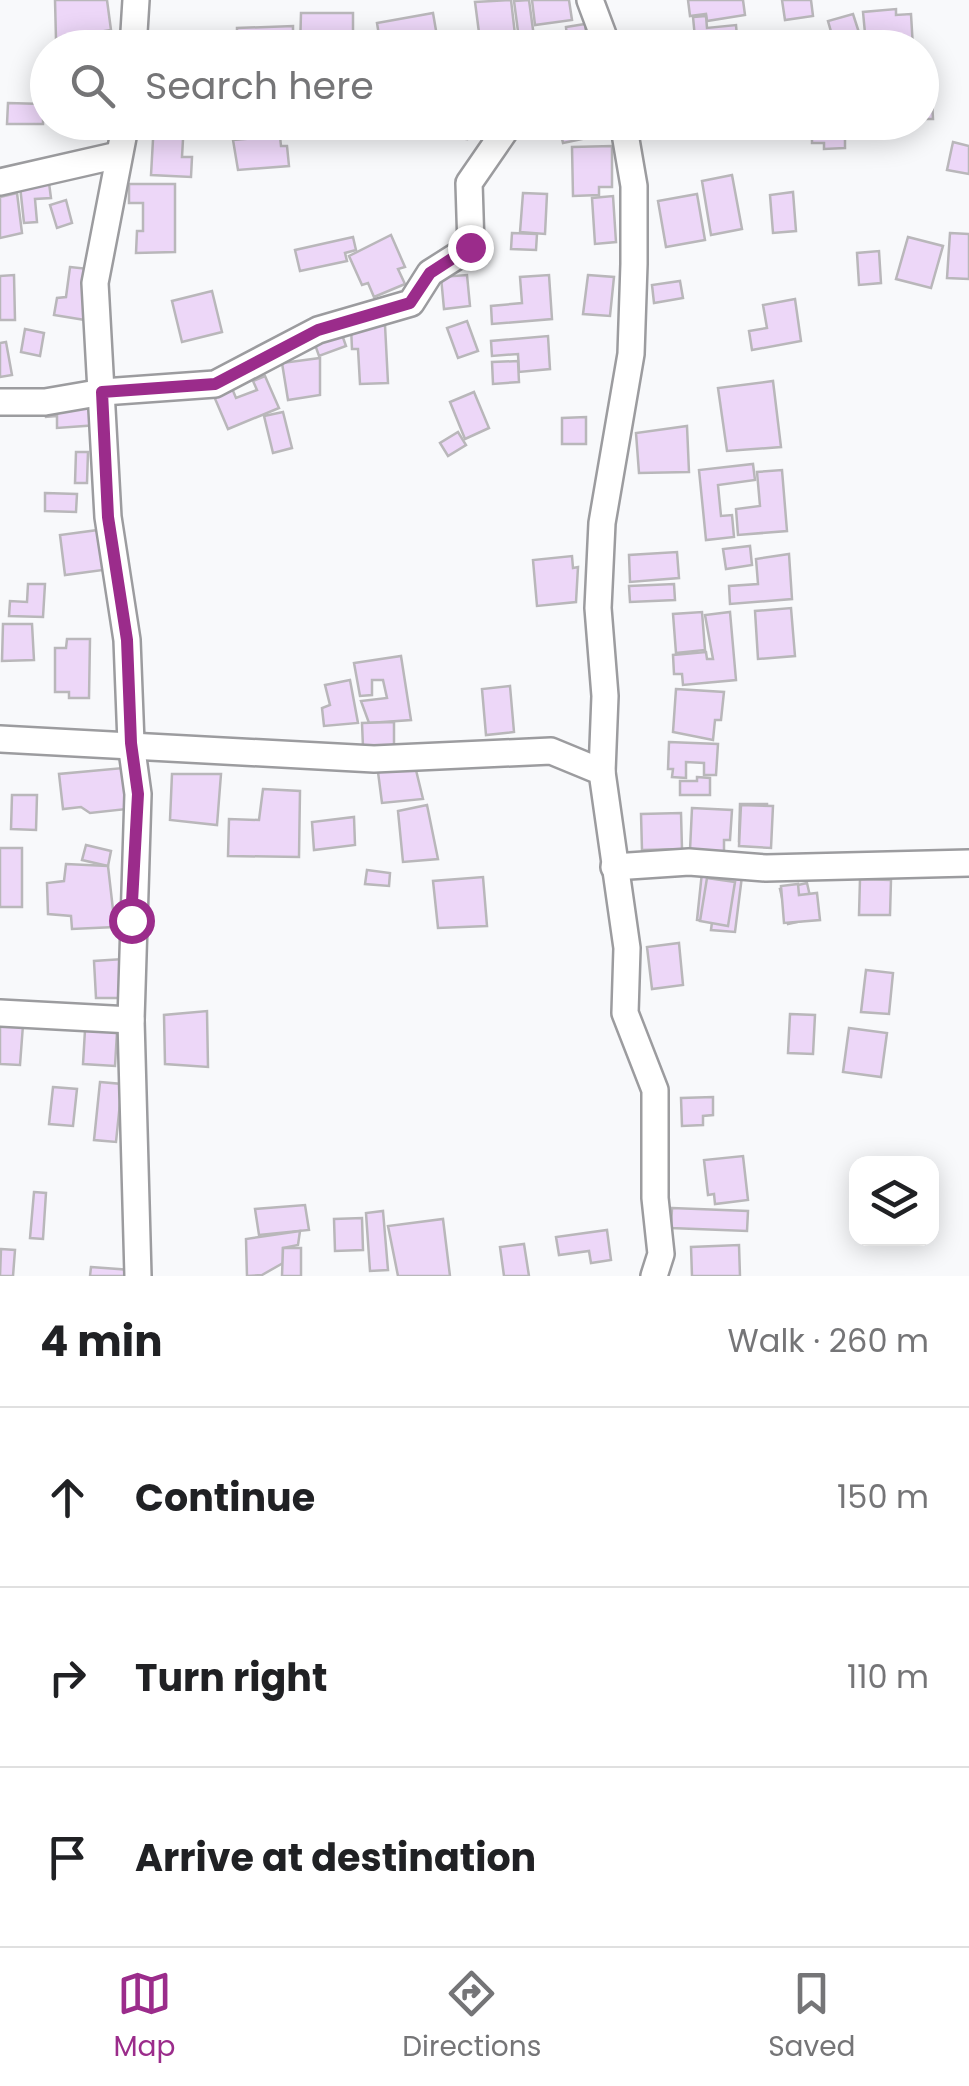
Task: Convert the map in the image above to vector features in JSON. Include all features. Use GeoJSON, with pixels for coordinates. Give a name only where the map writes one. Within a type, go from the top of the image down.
{"type":"FeatureCollection","features":[{"type":"Feature","properties":{"kind":"street"},"geometry":{"type":"LineString","coordinates":[[135,30],[136,0]]}},
{"type":"Feature","properties":{"kind":"street"},"geometry":{"type":"LineString","coordinates":[[590,0],[600,30]]}},
{"type":"Feature","properties":{"kind":"street"},"geometry":{"type":"LineString","coordinates":[[122,140],[95,283],[108,517],[127,640],[131,743],[138,794],[130,1020],[138,1276]]}},
{"type":"Feature","properties":{"kind":"street"},"geometry":{"type":"LineString","coordinates":[[0,402],[45,402],[102,392],[215,384],[318,330],[410,303],[430,273],[470,247],[468,183],[498,140]]}},
{"type":"Feature","properties":{"kind":"street"},"geometry":{"type":"LineString","coordinates":[[625,140],[634,186],[631,354],[602,523],[598,608],[605,696],[602,772],[627,948],[625,1013],[655,1090],[655,1198],[661,1254],[654,1276]]}},
{"type":"Feature","properties":{"kind":"street"},"geometry":{"type":"LineString","coordinates":[[0,182],[118,155]]}},
{"type":"Feature","properties":{"kind":"street"},"geometry":{"type":"LineString","coordinates":[[0,739],[131,743],[374,759],[551,751],[602,772]]}},
{"type":"Feature","properties":{"kind":"street"},"geometry":{"type":"LineString","coordinates":[[614,867],[688,862],[766,868],[969,863]]}},
{"type":"Feature","properties":{"kind":"street"},"geometry":{"type":"LineString","coordinates":[[0,1013],[130,1020]]}},
{"type":"Feature","properties":{"kind":"building"},"geometry":{"type":"Polygon","coordinates":[[[55,0],[107,0],[111,30],[56,30],[55,0]]]}},
{"type":"Feature","properties":{"kind":"building"},"geometry":{"type":"Polygon","coordinates":[[[511,0],[514,30],[479,30],[475,2],[511,0]]]}},
{"type":"Feature","properties":{"kind":"building"},"geometry":{"type":"Polygon","coordinates":[[[529,0],[533,30],[518,30],[514,1],[529,0]]]}},
{"type":"Feature","properties":{"kind":"building"},"geometry":{"type":"Polygon","coordinates":[[[532,0],[569,0],[572,20],[535,25],[532,0]]]}},
{"type":"Feature","properties":{"kind":"building"},"geometry":{"type":"Polygon","coordinates":[[[688,0],[743,0],[745,15],[707,21],[706,14],[690,16],[688,0]]]}},
{"type":"Feature","properties":{"kind":"building"},"geometry":{"type":"Polygon","coordinates":[[[782,0],[811,0],[813,16],[785,20],[782,0]]]}},
{"type":"Feature","properties":{"kind":"building"},"geometry":{"type":"Polygon","coordinates":[[[896,9],[896,15],[911,14],[912,30],[865,30],[863,12],[896,9]]]}},
{"type":"Feature","properties":{"kind":"building"},"geometry":{"type":"Polygon","coordinates":[[[301,13],[353,13],[353,30],[301,30],[301,13]]]}},
{"type":"Feature","properties":{"kind":"building"},"geometry":{"type":"Polygon","coordinates":[[[433,13],[436,30],[378,30],[377,23],[433,13]]]}},
{"type":"Feature","properties":{"kind":"building"},"geometry":{"type":"Polygon","coordinates":[[[853,14],[858,30],[831,30],[828,21],[853,14]]]}},
{"type":"Feature","properties":{"kind":"building"},"geometry":{"type":"Polygon","coordinates":[[[706,16],[707,28],[736,25],[736,30],[694,30],[693,17],[706,16]]]}},
{"type":"Feature","properties":{"kind":"building"},"geometry":{"type":"Polygon","coordinates":[[[585,24],[586,30],[566,30],[585,24]]]}},
{"type":"Feature","properties":{"kind":"building"},"geometry":{"type":"Polygon","coordinates":[[[293,26],[293,30],[237,30],[293,26]]]}},
{"type":"Feature","properties":{"kind":"building"},"geometry":{"type":"Polygon","coordinates":[[[8,103],[30,104],[30,124],[7,124],[8,103]]]}},
{"type":"Feature","properties":{"kind":"building"},"geometry":{"type":"Polygon","coordinates":[[[153,140],[183,140],[182,157],[192,157],[191,177],[151,175],[153,140]]]}},
{"type":"Feature","properties":{"kind":"building"},"geometry":{"type":"Polygon","coordinates":[[[233,140],[280,140],[281,146],[287,146],[289,166],[238,170],[233,140]]]}},
{"type":"Feature","properties":{"kind":"building"},"geometry":{"type":"Polygon","coordinates":[[[845,140],[845,148],[824,149],[824,143],[812,143],[845,140]]]}},
{"type":"Feature","properties":{"kind":"building"},"geometry":{"type":"Polygon","coordinates":[[[953,142],[969,146],[969,174],[947,170],[953,142]]]}},
{"type":"Feature","properties":{"kind":"building"},"geometry":{"type":"Polygon","coordinates":[[[612,146],[612,187],[599,187],[599,195],[573,196],[572,147],[612,146]]]}},
{"type":"Feature","properties":{"kind":"building"},"geometry":{"type":"Polygon","coordinates":[[[732,175],[742,229],[711,235],[702,181],[732,175]]]}},
{"type":"Feature","properties":{"kind":"building"},"geometry":{"type":"Polygon","coordinates":[[[49,183],[51,198],[35,199],[37,222],[24,223],[20,186],[49,183]]]}},
{"type":"Feature","properties":{"kind":"building"},"geometry":{"type":"Polygon","coordinates":[[[129,184],[175,184],[175,252],[136,253],[137,231],[143,231],[143,203],[129,203],[129,184]]]}},
{"type":"Feature","properties":{"kind":"building"},"geometry":{"type":"Polygon","coordinates":[[[793,192],[796,231],[773,233],[770,195],[793,192]]]}},
{"type":"Feature","properties":{"kind":"building"},"geometry":{"type":"Polygon","coordinates":[[[17,193],[22,233],[0,238],[0,197],[17,193]]]}},
{"type":"Feature","properties":{"kind":"building"},"geometry":{"type":"Polygon","coordinates":[[[523,193],[547,194],[545,234],[520,232],[523,193]]]}},
{"type":"Feature","properties":{"kind":"building"},"geometry":{"type":"Polygon","coordinates":[[[697,194],[705,240],[666,247],[658,201],[697,194]]]}},
{"type":"Feature","properties":{"kind":"building"},"geometry":{"type":"Polygon","coordinates":[[[613,196],[616,242],[595,244],[592,198],[613,196]]]}},
{"type":"Feature","properties":{"kind":"building"},"geometry":{"type":"Polygon","coordinates":[[[66,200],[72,223],[57,228],[50,205],[66,200]]]}},
{"type":"Feature","properties":{"kind":"building"},"geometry":{"type":"Polygon","coordinates":[[[512,233],[537,234],[536,250],[511,249],[512,233]]]}},
{"type":"Feature","properties":{"kind":"building"},"geometry":{"type":"Polygon","coordinates":[[[950,233],[969,234],[969,279],[947,278],[950,233]]]}},
{"type":"Feature","properties":{"kind":"building"},"geometry":{"type":"Polygon","coordinates":[[[391,235],[405,267],[398,269],[405,284],[374,297],[368,283],[362,285],[349,256],[391,235]]]}},
{"type":"Feature","properties":{"kind":"building"},"geometry":{"type":"Polygon","coordinates":[[[353,237],[356,250],[345,253],[347,261],[300,271],[295,250],[353,237]]]}},
{"type":"Feature","properties":{"kind":"building"},"geometry":{"type":"Polygon","coordinates":[[[908,237],[943,246],[931,288],[896,279],[908,237]]]}},
{"type":"Feature","properties":{"kind":"building"},"geometry":{"type":"Polygon","coordinates":[[[879,251],[881,283],[859,285],[857,253],[879,251]]]}},
{"type":"Feature","properties":{"kind":"building"},"geometry":{"type":"Polygon","coordinates":[[[70,267],[89,269],[85,320],[54,315],[57,298],[66,297],[70,267]]]}},
{"type":"Feature","properties":{"kind":"building"},"geometry":{"type":"Polygon","coordinates":[[[14,275],[15,320],[0,320],[0,276],[14,275]]]}},
{"type":"Feature","properties":{"kind":"building"},"geometry":{"type":"Polygon","coordinates":[[[467,275],[470,306],[444,309],[441,277],[467,275]]]}},
{"type":"Feature","properties":{"kind":"building"},"geometry":{"type":"Polygon","coordinates":[[[549,275],[552,319],[492,324],[491,306],[522,303],[520,277],[549,275]]]}},
{"type":"Feature","properties":{"kind":"building"},"geometry":{"type":"Polygon","coordinates":[[[588,275],[614,277],[610,316],[583,314],[588,275]]]}},
{"type":"Feature","properties":{"kind":"building"},"geometry":{"type":"Polygon","coordinates":[[[680,281],[683,298],[654,303],[652,285],[680,281]]]}},
{"type":"Feature","properties":{"kind":"building"},"geometry":{"type":"Polygon","coordinates":[[[212,291],[222,332],[182,342],[172,301],[212,291]]]}},
{"type":"Feature","properties":{"kind":"building"},"geometry":{"type":"Polygon","coordinates":[[[795,299],[801,341],[752,350],[749,331],[767,328],[763,305],[795,299]]]}},
{"type":"Feature","properties":{"kind":"building"},"geometry":{"type":"Polygon","coordinates":[[[467,321],[478,351],[458,358],[447,328],[467,321]]]}},
{"type":"Feature","properties":{"kind":"building"},"geometry":{"type":"Polygon","coordinates":[[[385,325],[388,383],[360,384],[358,349],[352,349],[351,327],[385,325]]]}},
{"type":"Feature","properties":{"kind":"building"},"geometry":{"type":"Polygon","coordinates":[[[25,329],[44,333],[40,356],[21,352],[25,329]]]}},
{"type":"Feature","properties":{"kind":"building"},"geometry":{"type":"Polygon","coordinates":[[[340,329],[346,346],[319,356],[313,339],[340,329]]]}},
{"type":"Feature","properties":{"kind":"building"},"geometry":{"type":"Polygon","coordinates":[[[548,336],[550,369],[519,372],[518,354],[492,356],[491,341],[548,336]]]}},
{"type":"Feature","properties":{"kind":"building"},"geometry":{"type":"Polygon","coordinates":[[[6,342],[12,375],[0,377],[0,343],[6,342]]]}},
{"type":"Feature","properties":{"kind":"building"},"geometry":{"type":"Polygon","coordinates":[[[320,358],[320,395],[288,400],[282,363],[320,358]]]}},
{"type":"Feature","properties":{"kind":"building"},"geometry":{"type":"Polygon","coordinates":[[[518,361],[519,382],[493,384],[492,362],[518,361]]]}},
{"type":"Feature","properties":{"kind":"building"},"geometry":{"type":"Polygon","coordinates":[[[265,376],[279,408],[228,429],[213,394],[231,386],[236,398],[257,390],[253,381],[265,376]]]}},
{"type":"Feature","properties":{"kind":"building"},"geometry":{"type":"Polygon","coordinates":[[[773,381],[781,447],[727,451],[718,388],[773,381]]]}},
{"type":"Feature","properties":{"kind":"building"},"geometry":{"type":"Polygon","coordinates":[[[474,392],[489,428],[465,439],[450,402],[474,392]]]}},
{"type":"Feature","properties":{"kind":"building"},"geometry":{"type":"Polygon","coordinates":[[[96,398],[98,425],[57,428],[57,416],[46,417],[45,406],[96,398]]]}},
{"type":"Feature","properties":{"kind":"building"},"geometry":{"type":"Polygon","coordinates":[[[283,412],[292,448],[273,453],[264,416],[283,412]]]}},
{"type":"Feature","properties":{"kind":"building"},"geometry":{"type":"Polygon","coordinates":[[[586,417],[586,444],[562,444],[562,418],[586,417]]]}},
{"type":"Feature","properties":{"kind":"building"},"geometry":{"type":"Polygon","coordinates":[[[687,426],[689,472],[639,473],[636,433],[687,426]]]}},
{"type":"Feature","properties":{"kind":"building"},"geometry":{"type":"Polygon","coordinates":[[[458,432],[466,445],[448,456],[440,443],[458,432]]]}},
{"type":"Feature","properties":{"kind":"building"},"geometry":{"type":"Polygon","coordinates":[[[76,452],[88,452],[87,483],[75,483],[76,452]]]}},
{"type":"Feature","properties":{"kind":"building"},"geometry":{"type":"Polygon","coordinates":[[[753,464],[755,480],[718,485],[721,516],[732,515],[734,537],[706,540],[699,470],[753,464]]]}},
{"type":"Feature","properties":{"kind":"building"},"geometry":{"type":"Polygon","coordinates":[[[782,470],[787,531],[738,535],[736,509],[760,506],[757,472],[782,470]]]}},
{"type":"Feature","properties":{"kind":"building"},"geometry":{"type":"Polygon","coordinates":[[[45,493],[77,494],[76,512],[45,511],[45,493]]]}},
{"type":"Feature","properties":{"kind":"building"},"geometry":{"type":"Polygon","coordinates":[[[98,530],[103,570],[65,575],[60,535],[98,530]]]}},
{"type":"Feature","properties":{"kind":"building"},"geometry":{"type":"Polygon","coordinates":[[[750,546],[752,565],[726,569],[723,549],[750,546]]]}},
{"type":"Feature","properties":{"kind":"building"},"geometry":{"type":"Polygon","coordinates":[[[677,552],[679,578],[630,582],[629,555],[677,552]]]}},
{"type":"Feature","properties":{"kind":"building"},"geometry":{"type":"Polygon","coordinates":[[[789,554],[792,599],[730,604],[729,586],[758,584],[756,559],[789,554]]]}},
{"type":"Feature","properties":{"kind":"building"},"geometry":{"type":"Polygon","coordinates":[[[572,556],[573,568],[578,567],[576,602],[537,606],[533,560],[572,556]]]}},
{"type":"Feature","properties":{"kind":"building"},"geometry":{"type":"Polygon","coordinates":[[[28,584],[45,584],[43,617],[9,616],[10,601],[27,602],[28,584]]]}},
{"type":"Feature","properties":{"kind":"building"},"geometry":{"type":"Polygon","coordinates":[[[674,584],[675,600],[630,602],[629,586],[674,584]]]}},
{"type":"Feature","properties":{"kind":"building"},"geometry":{"type":"Polygon","coordinates":[[[791,608],[795,656],[758,659],[755,611],[791,608]]]}},
{"type":"Feature","properties":{"kind":"building"},"geometry":{"type":"Polygon","coordinates":[[[702,612],[705,650],[676,653],[673,614],[702,612]]]}},
{"type":"Feature","properties":{"kind":"building"},"geometry":{"type":"Polygon","coordinates":[[[730,612],[736,680],[683,685],[682,674],[674,674],[673,655],[706,652],[707,659],[713,659],[705,615],[730,612]]]}},
{"type":"Feature","properties":{"kind":"building"},"geometry":{"type":"Polygon","coordinates":[[[3,624],[32,624],[34,660],[2,661],[3,624]]]}},
{"type":"Feature","properties":{"kind":"building"},"geometry":{"type":"Polygon","coordinates":[[[67,639],[90,639],[89,698],[69,698],[69,692],[55,692],[55,648],[66,648],[67,639]]]}},
{"type":"Feature","properties":{"kind":"building"},"geometry":{"type":"Polygon","coordinates":[[[401,656],[411,720],[369,723],[361,701],[387,698],[383,680],[372,680],[372,695],[360,696],[354,663],[401,656]]]}},
{"type":"Feature","properties":{"kind":"building"},"geometry":{"type":"Polygon","coordinates":[[[350,680],[358,723],[324,726],[322,708],[330,705],[325,685],[350,680]]]}},
{"type":"Feature","properties":{"kind":"building"},"geometry":{"type":"Polygon","coordinates":[[[510,686],[514,732],[486,735],[482,689],[510,686]]]}},
{"type":"Feature","properties":{"kind":"building"},"geometry":{"type":"Polygon","coordinates":[[[676,689],[724,692],[721,720],[715,720],[713,740],[673,732],[676,689]]]}},
{"type":"Feature","properties":{"kind":"building"},"geometry":{"type":"Polygon","coordinates":[[[394,722],[394,746],[363,747],[362,723],[394,722]]]}},
{"type":"Feature","properties":{"kind":"building"},"geometry":{"type":"Polygon","coordinates":[[[669,742],[718,744],[716,775],[704,775],[704,763],[686,762],[686,778],[672,777],[673,769],[668,769],[669,742]]]}},
{"type":"Feature","properties":{"kind":"building"},"geometry":{"type":"Polygon","coordinates":[[[415,766],[423,799],[382,803],[378,772],[415,766]]]}},
{"type":"Feature","properties":{"kind":"building"},"geometry":{"type":"Polygon","coordinates":[[[123,768],[127,809],[90,813],[81,807],[63,809],[59,774],[123,768]]]}},
{"type":"Feature","properties":{"kind":"building"},"geometry":{"type":"Polygon","coordinates":[[[172,774],[221,774],[217,825],[170,820],[172,774]]]}},
{"type":"Feature","properties":{"kind":"building"},"geometry":{"type":"Polygon","coordinates":[[[697,777],[710,778],[710,795],[680,795],[680,781],[697,781],[697,777]]]}},
{"type":"Feature","properties":{"kind":"building"},"geometry":{"type":"Polygon","coordinates":[[[263,789],[300,791],[299,857],[228,856],[229,819],[259,820],[263,789]]]}},
{"type":"Feature","properties":{"kind":"building"},"geometry":{"type":"Polygon","coordinates":[[[12,795],[37,795],[36,830],[11,829],[12,795]]]}},
{"type":"Feature","properties":{"kind":"building"},"geometry":{"type":"Polygon","coordinates":[[[740,804],[767,804],[766,842],[739,841],[740,804]]]}},
{"type":"Feature","properties":{"kind":"building"},"geometry":{"type":"Polygon","coordinates":[[[427,805],[438,859],[403,862],[398,811],[427,805]]]}},
{"type":"Feature","properties":{"kind":"building"},"geometry":{"type":"Polygon","coordinates":[[[741,805],[773,806],[771,848],[739,846],[741,805]]]}},
{"type":"Feature","properties":{"kind":"building"},"geometry":{"type":"Polygon","coordinates":[[[692,808],[732,810],[730,840],[724,840],[724,852],[690,850],[692,808]]]}},
{"type":"Feature","properties":{"kind":"building"},"geometry":{"type":"Polygon","coordinates":[[[681,813],[682,849],[642,850],[641,814],[681,813]]]}},
{"type":"Feature","properties":{"kind":"building"},"geometry":{"type":"Polygon","coordinates":[[[354,817],[355,845],[314,850],[312,822],[354,817]]]}},
{"type":"Feature","properties":{"kind":"building"},"geometry":{"type":"Polygon","coordinates":[[[86,845],[111,851],[108,866],[82,860],[86,845]]]}},
{"type":"Feature","properties":{"kind":"building"},"geometry":{"type":"Polygon","coordinates":[[[0,848],[22,848],[22,907],[0,907],[0,848]]]}},
{"type":"Feature","properties":{"kind":"building"},"geometry":{"type":"Polygon","coordinates":[[[66,864],[108,866],[115,927],[72,929],[71,916],[48,914],[47,883],[64,881],[66,864]]]}},
{"type":"Feature","properties":{"kind":"building"},"geometry":{"type":"Polygon","coordinates":[[[367,870],[390,873],[389,886],[365,884],[367,870]]]}},
{"type":"Feature","properties":{"kind":"building"},"geometry":{"type":"Polygon","coordinates":[[[702,872],[742,876],[735,932],[711,930],[712,922],[697,920],[702,872]]]}},
{"type":"Feature","properties":{"kind":"building"},"geometry":{"type":"Polygon","coordinates":[[[483,877],[487,926],[438,928],[433,881],[483,877]]]}},
{"type":"Feature","properties":{"kind":"building"},"geometry":{"type":"Polygon","coordinates":[[[707,878],[735,882],[728,926],[700,921],[707,878]]]}},
{"type":"Feature","properties":{"kind":"building"},"geometry":{"type":"Polygon","coordinates":[[[860,879],[891,880],[890,915],[859,915],[860,879]]]}},
{"type":"Feature","properties":{"kind":"building"},"geometry":{"type":"Polygon","coordinates":[[[807,883],[815,918],[788,924],[780,889],[807,883]]]}},
{"type":"Feature","properties":{"kind":"building"},"geometry":{"type":"Polygon","coordinates":[[[798,884],[799,895],[817,893],[820,920],[784,923],[781,886],[798,884]]]}},
{"type":"Feature","properties":{"kind":"building"},"geometry":{"type":"Polygon","coordinates":[[[679,943],[683,985],[652,989],[647,947],[679,943]]]}},
{"type":"Feature","properties":{"kind":"building"},"geometry":{"type":"Polygon","coordinates":[[[123,959],[125,998],[96,998],[94,961],[123,959]]]}},
{"type":"Feature","properties":{"kind":"building"},"geometry":{"type":"Polygon","coordinates":[[[866,970],[893,973],[889,1014],[861,1012],[866,970]]]}},
{"type":"Feature","properties":{"kind":"building"},"geometry":{"type":"Polygon","coordinates":[[[207,1011],[208,1067],[165,1064],[164,1015],[207,1011]]]}},
{"type":"Feature","properties":{"kind":"building"},"geometry":{"type":"Polygon","coordinates":[[[790,1014],[815,1015],[813,1054],[788,1053],[790,1014]]]}},
{"type":"Feature","properties":{"kind":"building"},"geometry":{"type":"Polygon","coordinates":[[[0,1023],[23,1025],[20,1065],[0,1064],[0,1023]]]}},
{"type":"Feature","properties":{"kind":"building"},"geometry":{"type":"Polygon","coordinates":[[[849,1028],[887,1033],[881,1077],[843,1072],[849,1028]]]}},
{"type":"Feature","properties":{"kind":"building"},"geometry":{"type":"Polygon","coordinates":[[[85,1030],[117,1032],[115,1066],[83,1064],[85,1030]]]}},
{"type":"Feature","properties":{"kind":"building"},"geometry":{"type":"Polygon","coordinates":[[[100,1082],[122,1084],[116,1142],[94,1140],[100,1082]]]}},
{"type":"Feature","properties":{"kind":"building"},"geometry":{"type":"Polygon","coordinates":[[[53,1087],[77,1089],[73,1126],[49,1124],[53,1087]]]}},
{"type":"Feature","properties":{"kind":"building"},"geometry":{"type":"Polygon","coordinates":[[[713,1097],[713,1115],[703,1116],[703,1125],[682,1126],[681,1098],[713,1097]]]}},
{"type":"Feature","properties":{"kind":"building"},"geometry":{"type":"Polygon","coordinates":[[[743,1156],[748,1200],[715,1204],[714,1194],[708,1195],[704,1160],[743,1156]]]}},
{"type":"Feature","properties":{"kind":"building"},"geometry":{"type":"Polygon","coordinates":[[[34,1192],[46,1193],[43,1239],[30,1238],[34,1192]]]}},
{"type":"Feature","properties":{"kind":"building"},"geometry":{"type":"Polygon","coordinates":[[[305,1205],[309,1230],[259,1235],[255,1209],[305,1205]]]}},
{"type":"Feature","properties":{"kind":"building"},"geometry":{"type":"Polygon","coordinates":[[[672,1208],[748,1211],[747,1231],[671,1228],[672,1208]]]}},
{"type":"Feature","properties":{"kind":"building"},"geometry":{"type":"Polygon","coordinates":[[[383,1211],[388,1270],[370,1271],[366,1213],[383,1211]]]}},
{"type":"Feature","properties":{"kind":"building"},"geometry":{"type":"Polygon","coordinates":[[[362,1218],[363,1250],[335,1251],[334,1219],[362,1218]]]}},
{"type":"Feature","properties":{"kind":"building"},"geometry":{"type":"Polygon","coordinates":[[[443,1219],[450,1276],[398,1276],[388,1226],[443,1219]]]}},
{"type":"Feature","properties":{"kind":"building"},"geometry":{"type":"Polygon","coordinates":[[[607,1230],[611,1260],[591,1263],[589,1251],[559,1255],[556,1237],[607,1230]]]}},
{"type":"Feature","properties":{"kind":"building"},"geometry":{"type":"Polygon","coordinates":[[[300,1231],[298,1245],[283,1248],[283,1263],[262,1275],[247,1276],[246,1239],[300,1231]]]}},
{"type":"Feature","properties":{"kind":"building"},"geometry":{"type":"Polygon","coordinates":[[[524,1244],[529,1276],[504,1276],[500,1247],[524,1244]]]}},
{"type":"Feature","properties":{"kind":"building"},"geometry":{"type":"Polygon","coordinates":[[[739,1245],[740,1276],[692,1276],[691,1247],[739,1245]]]}},
{"type":"Feature","properties":{"kind":"building"},"geometry":{"type":"Polygon","coordinates":[[[283,1248],[301,1248],[301,1276],[282,1276],[283,1248]]]}},
{"type":"Feature","properties":{"kind":"building"},"geometry":{"type":"Polygon","coordinates":[[[1,1249],[15,1250],[13,1276],[0,1276],[1,1249]]]}},
{"type":"Feature","properties":{"kind":"building"},"geometry":{"type":"Polygon","coordinates":[[[91,1267],[131,1270],[131,1276],[90,1276],[91,1267]]]}},
{"type":"Feature","properties":{"kind":"route"},"geometry":{"type":"LineString","coordinates":[[131,920],[138,794],[131,743],[127,640],[108,517],[102,392],[215,384],[318,330],[410,303],[430,273],[470,247]]}}]}
